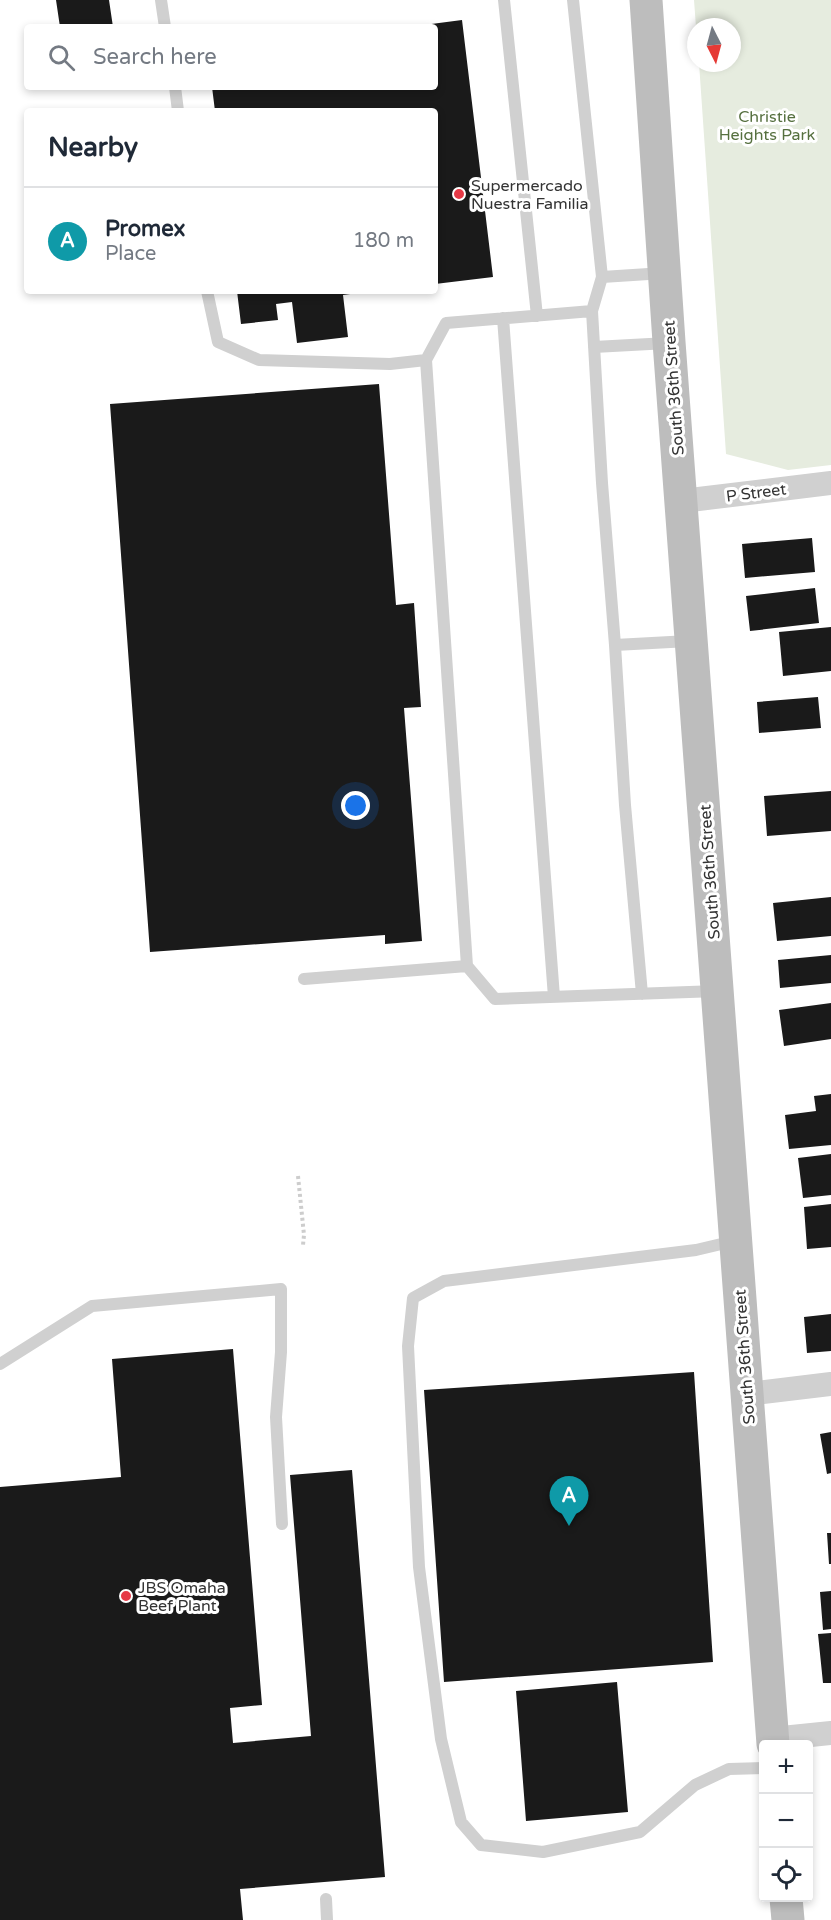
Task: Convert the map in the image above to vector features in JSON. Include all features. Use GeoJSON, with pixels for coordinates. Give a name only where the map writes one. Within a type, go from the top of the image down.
{"type":"FeatureCollection","features":[{"type":"Feature","properties":{"kind":"main road","name":"South 36th Street"},"geometry":{"type":"LineString","coordinates":[[646,0],[747,1394],[768,1740]]}},
{"type":"Feature","properties":{"kind":"main road"},"geometry":{"type":"LineString","coordinates":[[786,1902],[788,1920]]}},
{"type":"Feature","properties":{"kind":"street","name":"P Street"},"geometry":{"type":"LineString","coordinates":[[682,501],[831,483]]}},
{"type":"Feature","properties":{"kind":"street"},"geometry":{"type":"LineString","coordinates":[[747,1394],[831,1384]]}},
{"type":"Feature","properties":{"kind":"street"},"geometry":{"type":"LineString","coordinates":[[805,1740],[831,1733]]}},
{"type":"Feature","properties":{"kind":"lane"},"geometry":{"type":"LineString","coordinates":[[161,0],[165,24]]}},
{"type":"Feature","properties":{"kind":"lane"},"geometry":{"type":"LineString","coordinates":[[504,0],[537,316]]}},
{"type":"Feature","properties":{"kind":"lane"},"geometry":{"type":"LineString","coordinates":[[573,0],[602,277],[592,311],[594,347],[625,805],[642,994]]}},
{"type":"Feature","properties":{"kind":"lane"},"geometry":{"type":"LineString","coordinates":[[175,90],[178,108]]}},
{"type":"Feature","properties":{"kind":"lane"},"geometry":{"type":"LineString","coordinates":[[602,277],[664,273]]}},
{"type":"Feature","properties":{"kind":"lane"},"geometry":{"type":"LineString","coordinates":[[208,294],[218,342],[259,360],[390,364],[426,360]]}},
{"type":"Feature","properties":{"kind":"lane"},"geometry":{"type":"LineString","coordinates":[[592,311],[446,323],[426,360],[467,966],[495,999],[718,991]]}},
{"type":"Feature","properties":{"kind":"lane"},"geometry":{"type":"LineString","coordinates":[[503,318],[554,997]]}},
{"type":"Feature","properties":{"kind":"lane"},"geometry":{"type":"LineString","coordinates":[[594,347],[669,342]]}},
{"type":"Feature","properties":{"kind":"lane"},"geometry":{"type":"LineString","coordinates":[[615,645],[692,640]]}},
{"type":"Feature","properties":{"kind":"lane"},"geometry":{"type":"LineString","coordinates":[[304,979],[467,966]]}},
{"type":"Feature","properties":{"kind":"lane"},"geometry":{"type":"LineString","coordinates":[[736,1240],[696,1250],[444,1281],[413,1298],[408,1346],[419,1567],[441,1739],[461,1822],[481,1845],[543,1852],[640,1832],[695,1785],[759,1755]]}},
{"type":"Feature","properties":{"kind":"lane"},"geometry":{"type":"LineString","coordinates":[[0,1364],[92,1306],[281,1289],[282,1352],[276,1416],[282,1524]]}},
{"type":"Feature","properties":{"kind":"lane"},"geometry":{"type":"LineString","coordinates":[[326,1899],[327,1920]]}},
{"type":"Feature","properties":{"kind":"path"},"geometry":{"type":"LineString","coordinates":[[298,1176],[303,1245]]}},
{"type":"Feature","properties":{"kind":"green space","name":"Christie Heights Park"},"geometry":{"type":"Polygon","coordinates":[[[694,0],[831,0],[831,465],[788,470],[726,454],[700,72],[741,72],[741,18],[695,18],[694,0]]]}},
{"type":"Feature","properties":{"kind":"building"},"geometry":{"type":"Polygon","coordinates":[[[56,0],[109,0],[113,24],[60,24],[56,0]]]}},
{"type":"Feature","properties":{"kind":"building","name":"Supermercado Nuestra Familia"},"geometry":{"type":"Polygon","coordinates":[[[462,20],[493,277],[438,284],[438,108],[215,108],[212,90],[438,90],[438,24],[431,24],[462,20]]]}},
{"type":"Feature","properties":{"kind":"building"},"geometry":{"type":"Polygon","coordinates":[[[237,294],[350,294],[343,295],[348,337],[297,343],[292,302],[276,304],[278,320],[241,324],[237,294]]]}},
{"type":"Feature","properties":{"kind":"building"},"geometry":{"type":"Polygon","coordinates":[[[379,384],[396,605],[414,603],[421,707],[404,708],[422,941],[385,944],[385,935],[150,952],[110,404],[379,384]]]}},
{"type":"Feature","properties":{"kind":"building"},"geometry":{"type":"Polygon","coordinates":[[[812,538],[815,572],[745,578],[742,544],[812,538]]]}},
{"type":"Feature","properties":{"kind":"building"},"geometry":{"type":"Polygon","coordinates":[[[815,588],[819,623],[750,631],[746,596],[815,588]]]}},
{"type":"Feature","properties":{"kind":"building"},"geometry":{"type":"Polygon","coordinates":[[[831,627],[831,671],[783,676],[779,632],[831,627]]]}},
{"type":"Feature","properties":{"kind":"building"},"geometry":{"type":"Polygon","coordinates":[[[818,697],[821,728],[759,733],[757,702],[818,697]]]}},
{"type":"Feature","properties":{"kind":"building"},"geometry":{"type":"Polygon","coordinates":[[[831,791],[831,831],[767,836],[764,796],[831,791]]]}},
{"type":"Feature","properties":{"kind":"building"},"geometry":{"type":"Polygon","coordinates":[[[831,897],[831,936],[777,941],[773,903],[831,897]]]}},
{"type":"Feature","properties":{"kind":"building"},"geometry":{"type":"Polygon","coordinates":[[[831,955],[831,983],[780,988],[778,960],[831,955]]]}},
{"type":"Feature","properties":{"kind":"building"},"geometry":{"type":"Polygon","coordinates":[[[831,1003],[831,1039],[784,1046],[779,1010],[831,1003]]]}},
{"type":"Feature","properties":{"kind":"building"},"geometry":{"type":"Polygon","coordinates":[[[831,1094],[831,1145],[789,1149],[785,1115],[816,1111],[814,1096],[831,1094]]]}},
{"type":"Feature","properties":{"kind":"building"},"geometry":{"type":"Polygon","coordinates":[[[831,1154],[831,1195],[803,1198],[798,1158],[831,1154]]]}},
{"type":"Feature","properties":{"kind":"building"},"geometry":{"type":"Polygon","coordinates":[[[831,1204],[831,1247],[807,1249],[804,1207],[831,1204]]]}},
{"type":"Feature","properties":{"kind":"building"},"geometry":{"type":"Polygon","coordinates":[[[831,1314],[831,1351],[807,1353],[804,1317],[831,1314]]]}},
{"type":"Feature","properties":{"kind":"building","name":"JBS Omaha Beef Plant"},"geometry":{"type":"Polygon","coordinates":[[[233,1349],[262,1705],[230,1708],[233,1743],[311,1736],[290,1475],[352,1470],[385,1877],[240,1889],[243,1920],[0,1920],[0,1487],[121,1477],[112,1359],[233,1349]]]}},
{"type":"Feature","properties":{"kind":"building"},"geometry":{"type":"Polygon","coordinates":[[[694,1372],[713,1662],[444,1682],[424,1390],[694,1372]]]}},
{"type":"Feature","properties":{"kind":"building"},"geometry":{"type":"Polygon","coordinates":[[[831,1432],[831,1473],[827,1474],[820,1434],[831,1432]]]}},
{"type":"Feature","properties":{"kind":"building"},"geometry":{"type":"Polygon","coordinates":[[[827,1533],[831,1533],[831,1564],[829,1564],[827,1533]]]}},
{"type":"Feature","properties":{"kind":"building"},"geometry":{"type":"Polygon","coordinates":[[[831,1591],[831,1629],[823,1630],[820,1592],[831,1591]]]}},
{"type":"Feature","properties":{"kind":"building"},"geometry":{"type":"Polygon","coordinates":[[[831,1633],[831,1683],[823,1683],[818,1634],[831,1633]]]}},
{"type":"Feature","properties":{"kind":"building"},"geometry":{"type":"Polygon","coordinates":[[[617,1682],[628,1812],[526,1821],[516,1691],[617,1682]]]}},
{"type":"Feature","properties":{"kind":"place","name":"Supermercado Nuestra Familia"},"geometry":{"type":"Point","coordinates":[459,194]}},
{"type":"Feature","properties":{"kind":"place","name":"Promex"},"geometry":{"type":"Point","coordinates":[569,1526]}},
{"type":"Feature","properties":{"kind":"place","name":"JBS Omaha Beef Plant"},"geometry":{"type":"Point","coordinates":[126,1596]}}]}
